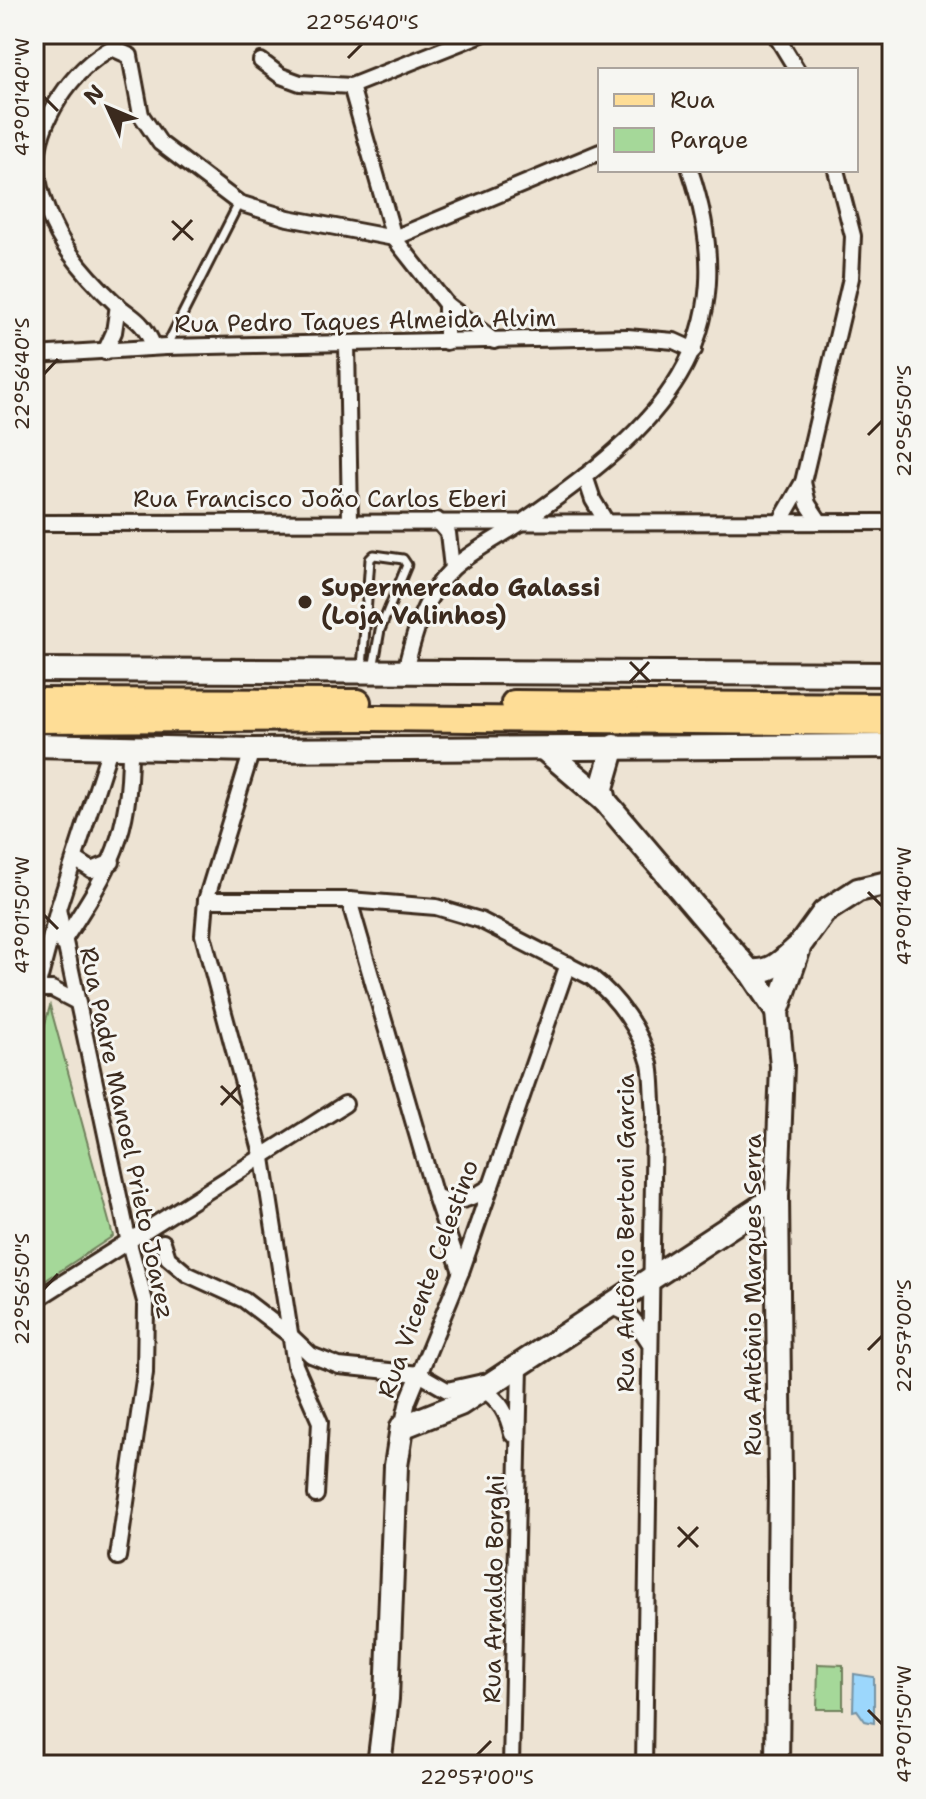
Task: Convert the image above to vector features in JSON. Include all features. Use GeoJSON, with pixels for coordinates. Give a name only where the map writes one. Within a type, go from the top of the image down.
{"type":"FeatureCollection","features":[{"type":"Feature","properties":{"kind":"main road"},"geometry":{"type":"LineString","coordinates":[[34,701],[892,706]]}},
{"type":"Feature","properties":{"kind":"main road"},"geometry":{"type":"LineString","coordinates":[[34,720],[375,718],[892,723]]}},
{"type":"Feature","properties":{"kind":"street"},"geometry":{"type":"LineString","coordinates":[[261,61],[281,76],[300,83],[351,86],[482,34]]}},
{"type":"Feature","properties":{"kind":"street"},"geometry":{"type":"LineString","coordinates":[[775,34],[796,68]]}},
{"type":"Feature","properties":{"kind":"street"},"geometry":{"type":"LineString","coordinates":[[160,347],[140,319],[118,305],[68,251],[50,216],[37,168],[47,121],[55,108],[71,83],[101,54],[112,48],[130,56],[141,115],[160,143],[239,203],[288,218],[394,238],[598,153]]}},
{"type":"Feature","properties":{"kind":"street"},"geometry":{"type":"LineString","coordinates":[[351,86],[394,238],[446,304],[494,341]]}},
{"type":"Feature","properties":{"kind":"street"},"geometry":{"type":"LineString","coordinates":[[405,671],[418,619],[452,568],[525,520],[637,434],[657,411],[694,350],[707,295],[709,259],[704,218],[691,172]]}},
{"type":"Feature","properties":{"kind":"street"},"geometry":{"type":"LineString","coordinates":[[780,522],[803,482],[851,278],[853,236],[837,172]]}},
{"type":"Feature","properties":{"kind":"street"},"geometry":{"type":"LineString","coordinates":[[446,304],[446,342]]}},
{"type":"Feature","properties":{"kind":"street"},"geometry":{"type":"LineString","coordinates":[[105,352],[114,332],[118,305]]}},
{"type":"Feature","properties":{"kind":"street","name":"Rua Pedro Taques Almeida Alvim"},"geometry":{"type":"LineString","coordinates":[[34,355],[160,347],[650,338],[674,341],[694,350]]}},
{"type":"Feature","properties":{"kind":"street"},"geometry":{"type":"LineString","coordinates":[[347,344],[350,520]]}},
{"type":"Feature","properties":{"kind":"street"},"geometry":{"type":"LineString","coordinates":[[585,476],[593,500],[605,520]]}},
{"type":"Feature","properties":{"kind":"street"},"geometry":{"type":"LineString","coordinates":[[803,482],[808,504],[820,522]]}},
{"type":"Feature","properties":{"kind":"street","name":"Rua Francisco João Carlos Eberi"},"geometry":{"type":"LineString","coordinates":[[34,523],[350,520],[892,522]]}},
{"type":"Feature","properties":{"kind":"street"},"geometry":{"type":"LineString","coordinates":[[437,520],[448,533],[452,568]]}},
{"type":"Feature","properties":{"kind":"street"},"geometry":{"type":"LineString","coordinates":[[34,670],[892,674]]}},
{"type":"Feature","properties":{"kind":"street"},"geometry":{"type":"LineString","coordinates":[[34,745],[252,750],[892,746]]}},
{"type":"Feature","properties":{"kind":"street"},"geometry":{"type":"LineString","coordinates":[[605,801],[602,788],[614,746]]}},
{"type":"Feature","properties":{"kind":"street"},"geometry":{"type":"LineString","coordinates":[[37,988],[58,909],[102,777],[120,748]]}},
{"type":"Feature","properties":{"kind":"street"},"geometry":{"type":"LineString","coordinates":[[37,988],[112,862],[129,797],[120,748]]}},
{"type":"Feature","properties":{"kind":"street"},"geometry":{"type":"LineString","coordinates":[[544,749],[605,801],[749,971],[777,1012]]}},
{"type":"Feature","properties":{"kind":"street"},"geometry":{"type":"LineString","coordinates":[[252,750],[206,900],[203,935],[263,1158],[300,1382],[320,1422],[316,1495]]}},
{"type":"Feature","properties":{"kind":"street"},"geometry":{"type":"LineString","coordinates":[[102,777],[110,774],[121,778],[129,797]]}},
{"type":"Feature","properties":{"kind":"street"},"geometry":{"type":"LineString","coordinates":[[75,859],[92,870],[112,862]]}},
{"type":"Feature","properties":{"kind":"street","name":"Rua Antônio Marques Serra"},"geometry":{"type":"LineString","coordinates":[[777,1765],[780,1467],[777,1196],[782,1066],[777,1012],[800,945],[824,912],[874,883],[892,882]]}},
{"type":"Feature","properties":{"kind":"street","name":"Rua Antônio Bertoni Garcia"},"geometry":{"type":"LineString","coordinates":[[206,900],[349,900],[457,911],[568,964],[609,990],[629,1021],[650,1063],[654,1113],[644,1765]]}},
{"type":"Feature","properties":{"kind":"street"},"geometry":{"type":"LineString","coordinates":[[349,900],[435,1196],[461,1272]]}},
{"type":"Feature","properties":{"kind":"street","name":"Rua Padre Manoel Prieto Joarez"},"geometry":{"type":"LineString","coordinates":[[58,909],[129,1243],[146,1305],[148,1339],[134,1467],[118,1557]]}},
{"type":"Feature","properties":{"kind":"street"},"geometry":{"type":"LineString","coordinates":[[749,971],[773,969],[800,945]]}},
{"type":"Feature","properties":{"kind":"street","name":"Rua Vicente Celestino"},"geometry":{"type":"LineString","coordinates":[[379,1765],[387,1699],[396,1466],[402,1427],[419,1374],[461,1272],[568,964]]}},
{"type":"Feature","properties":{"kind":"street"},"geometry":{"type":"LineString","coordinates":[[37,988],[52,989],[77,1002]]}},
{"type":"Feature","properties":{"kind":"street"},"geometry":{"type":"LineString","coordinates":[[34,1301],[345,1104]]}},
{"type":"Feature","properties":{"kind":"street"},"geometry":{"type":"LineString","coordinates":[[435,1196],[446,1201],[467,1200],[491,1186]]}},
{"type":"Feature","properties":{"kind":"street"},"geometry":{"type":"LineString","coordinates":[[402,1427],[460,1404],[777,1196]]}},
{"type":"Feature","properties":{"kind":"street"},"geometry":{"type":"LineString","coordinates":[[163,1242],[168,1258],[187,1274],[244,1300],[311,1355],[339,1366],[419,1374],[447,1390],[488,1384]]}},
{"type":"Feature","properties":{"kind":"street"},"geometry":{"type":"LineString","coordinates":[[607,1307],[620,1308],[631,1315],[649,1342]]}},
{"type":"Feature","properties":{"kind":"street","name":"Rua Arnaldo Borghi"},"geometry":{"type":"LineString","coordinates":[[511,1765],[520,1365]]}},
{"type":"Feature","properties":{"kind":"street","name":"Rua Arnaldo Borghi"},"geometry":{"type":"LineString","coordinates":[[488,1384],[508,1414],[517,1462]]}},
{"type":"Feature","properties":{"kind":"lane"},"geometry":{"type":"LineString","coordinates":[[160,347],[239,203]]}},
{"type":"Feature","properties":{"kind":"lane"},"geometry":{"type":"LineString","coordinates":[[374,555],[403,559],[407,565],[367,671],[370,559],[374,555]]}},
{"type":"Feature","properties":{"kind":"green space"},"geometry":{"type":"Polygon","coordinates":[[[50,1006],[113,1236],[34,1288],[34,1063],[50,1006]]]}},
{"type":"Feature","properties":{"kind":"green space"},"geometry":{"type":"Polygon","coordinates":[[[818,1664],[843,1665],[843,1709],[817,1709],[818,1664]]]}},
{"type":"Feature","properties":{"kind":"water"},"geometry":{"type":"Polygon","coordinates":[[[854,1674],[874,1677],[874,1723],[865,1721],[857,1710],[853,1711],[854,1674]]]}},
{"type":"Feature","properties":{"kind":"place","name":"Supermercado Galassi (Loja Valinhos)"},"geometry":{"type":"Point","coordinates":[305,602]}}]}
